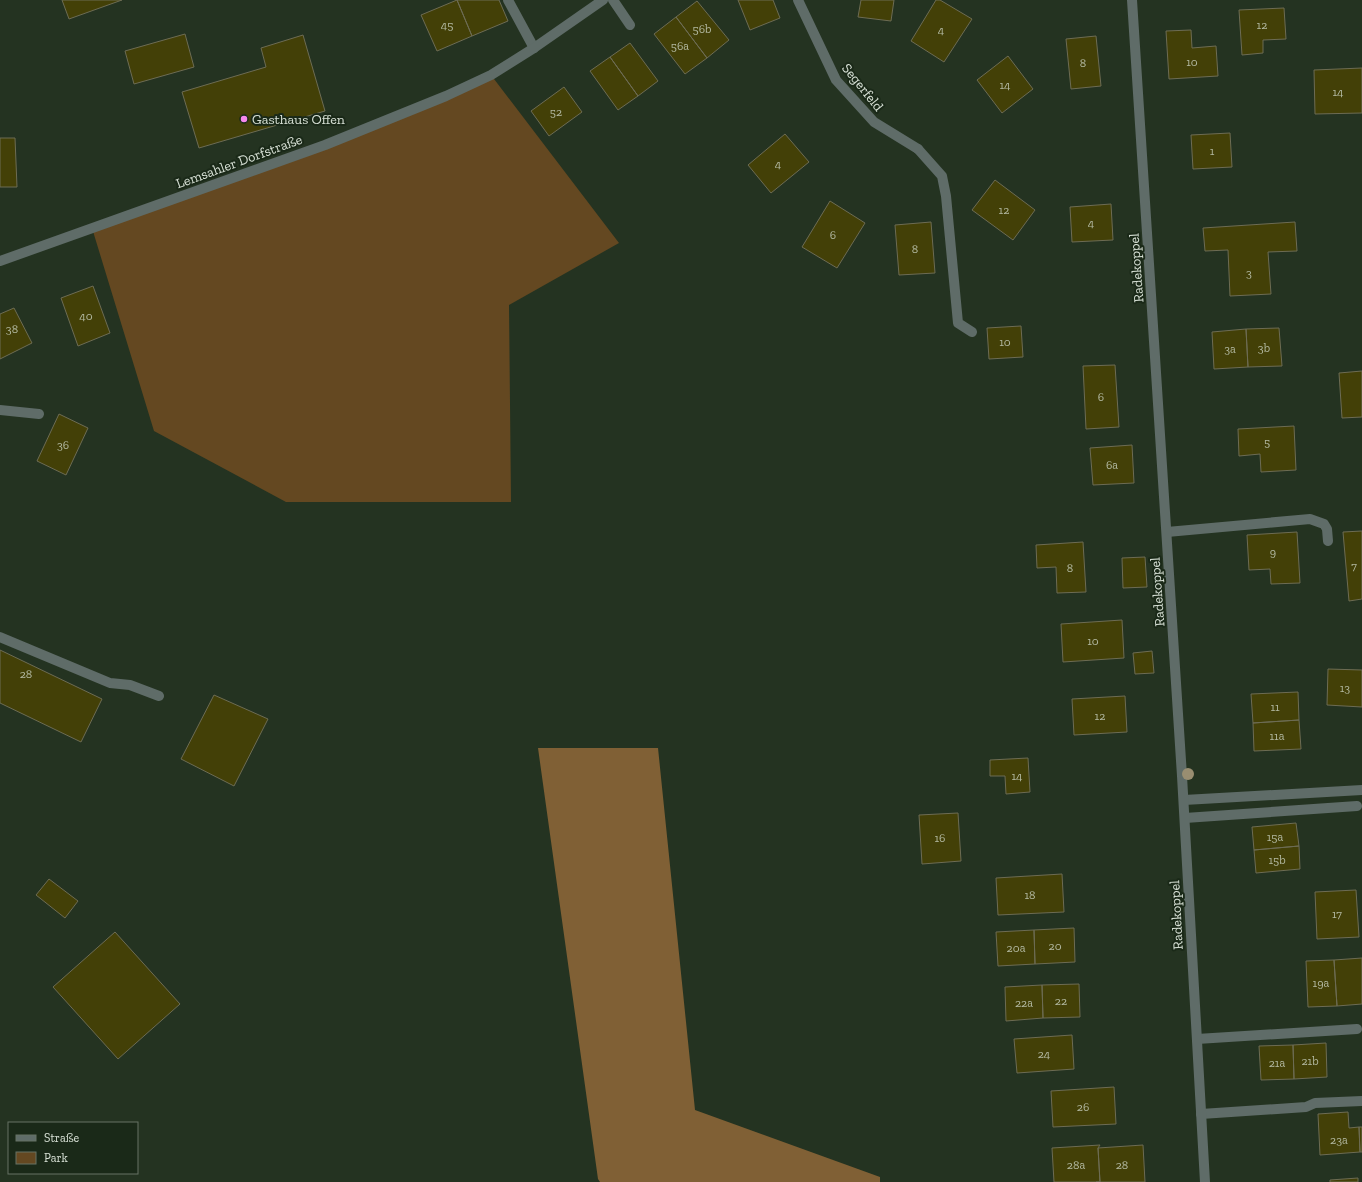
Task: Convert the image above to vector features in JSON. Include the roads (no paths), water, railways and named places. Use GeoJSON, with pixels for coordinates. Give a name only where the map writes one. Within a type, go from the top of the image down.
{"type":"FeatureCollection","features":[{"type":"Feature","properties":{"kind":"street"},"geometry":{"type":"LineString","coordinates":[[508,0],[534,48]]}},
{"type":"Feature","properties":{"kind":"street","name":"Lemsahler Dorfstraße"},"geometry":{"type":"LineString","coordinates":[[0,261],[325,145],[446,96],[491,75],[534,48],[603,0]]}},
{"type":"Feature","properties":{"kind":"street"},"geometry":{"type":"LineString","coordinates":[[613,0],[630,25]]}},
{"type":"Feature","properties":{"kind":"street","name":"Segerfeld"},"geometry":{"type":"LineString","coordinates":[[798,0],[836,80],[874,122],[918,149],[942,176],[946,196],[958,323],[972,332]]}},
{"type":"Feature","properties":{"kind":"street","name":"Radekoppel"},"geometry":{"type":"LineString","coordinates":[[1132,0],[1184,800],[1205,1182]]}},
{"type":"Feature","properties":{"kind":"street"},"geometry":{"type":"LineString","coordinates":[[0,410],[38,414]]}},
{"type":"Feature","properties":{"kind":"street"},"geometry":{"type":"LineString","coordinates":[[1167,532],[1310,519],[1324,524],[1327,529],[1328,541]]}},
{"type":"Feature","properties":{"kind":"street"},"geometry":{"type":"LineString","coordinates":[[0,637],[110,683],[130,685],[159,696]]}},
{"type":"Feature","properties":{"kind":"street"},"geometry":{"type":"LineString","coordinates":[[1184,800],[1362,790]]}},
{"type":"Feature","properties":{"kind":"street"},"geometry":{"type":"LineString","coordinates":[[1184,818],[1357,806]]}},
{"type":"Feature","properties":{"kind":"street"},"geometry":{"type":"LineString","coordinates":[[1197,1039],[1357,1029]]}},
{"type":"Feature","properties":{"kind":"street"},"geometry":{"type":"LineString","coordinates":[[1201,1114],[1306,1106],[1315,1103],[1362,1101]]}},
{"type":"Feature","properties":{"kind":"place","name":"Gasthaus Offen"},"geometry":{"type":"Point","coordinates":[244,119]}}]}
